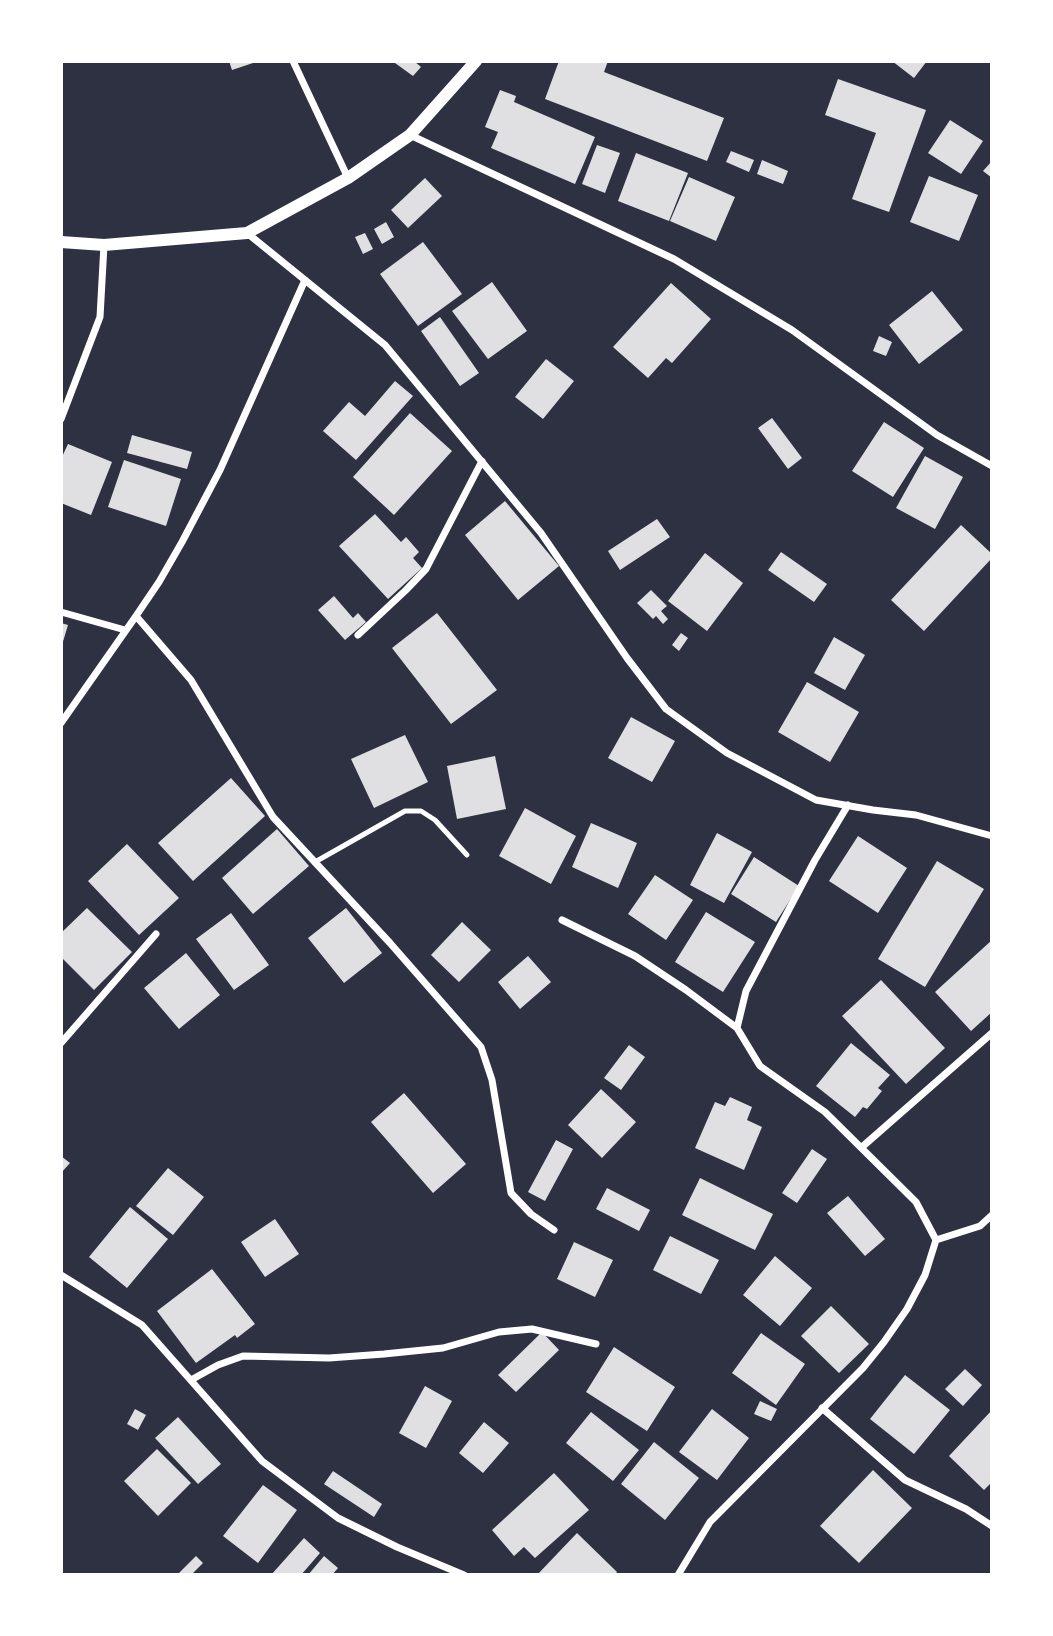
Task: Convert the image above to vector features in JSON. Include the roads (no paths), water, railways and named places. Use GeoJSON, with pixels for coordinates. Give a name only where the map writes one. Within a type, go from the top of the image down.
{"type":"FeatureCollection","features":[{"type":"Feature","properties":{"kind":"street"},"geometry":{"type":"LineString","coordinates":[[293,61],[348,178]]}},
{"type":"Feature","properties":{"kind":"street"},"geometry":{"type":"LineString","coordinates":[[61,242],[104,245],[247,233],[348,178],[410,135],[476,61]]}},
{"type":"Feature","properties":{"kind":"street"},"geometry":{"type":"LineString","coordinates":[[410,135],[674,259],[792,330],[937,435],[992,466]]}},
{"type":"Feature","properties":{"kind":"street"},"geometry":{"type":"LineString","coordinates":[[247,233],[385,345],[541,533],[627,658],[666,709],[727,753],[816,800],[916,816],[992,836]]}},
{"type":"Feature","properties":{"kind":"street"},"geometry":{"type":"LineString","coordinates":[[61,419],[100,317],[104,245]]}},
{"type":"Feature","properties":{"kind":"street"},"geometry":{"type":"LineString","coordinates":[[61,723],[159,582],[182,542],[220,470],[305,280]]}},
{"type":"Feature","properties":{"kind":"street"},"geometry":{"type":"LineString","coordinates":[[358,635],[426,569],[482,461]]}},
{"type":"Feature","properties":{"kind":"street"},"geometry":{"type":"LineString","coordinates":[[61,612],[125,630]]}},
{"type":"Feature","properties":{"kind":"street"},"geometry":{"type":"LineString","coordinates":[[136,616],[191,680],[273,817],[390,943],[481,1047],[492,1080],[511,1193],[531,1213],[554,1230]]}},
{"type":"Feature","properties":{"kind":"street"},"geometry":{"type":"LineString","coordinates":[[737,1028],[746,991],[815,860],[848,805]]}},
{"type":"Feature","properties":{"kind":"street"},"geometry":{"type":"LineString","coordinates":[[562,920],[635,956],[737,1028],[760,1066],[825,1112],[916,1202],[936,1240],[925,1275],[907,1309],[863,1368],[710,1522],[678,1575]]}},
{"type":"Feature","properties":{"kind":"street"},"geometry":{"type":"LineString","coordinates":[[61,1043],[156,934]]}},
{"type":"Feature","properties":{"kind":"street"},"geometry":{"type":"LineString","coordinates":[[862,1147],[992,1033]]}},
{"type":"Feature","properties":{"kind":"street"},"geometry":{"type":"LineString","coordinates":[[936,1240],[980,1226],[992,1215]]}},
{"type":"Feature","properties":{"kind":"street"},"geometry":{"type":"LineString","coordinates":[[61,1275],[142,1325],[262,1461],[338,1518],[397,1547],[464,1575]]}},
{"type":"Feature","properties":{"kind":"street"},"geometry":{"type":"LineString","coordinates":[[191,1380],[218,1365],[243,1356],[329,1358],[384,1354],[443,1348],[499,1332],[532,1329],[596,1344]]}},
{"type":"Feature","properties":{"kind":"street"},"geometry":{"type":"LineString","coordinates":[[822,1408],[905,1480],[965,1509],[992,1526]]}},
{"type":"Feature","properties":{"kind":"lane"},"geometry":{"type":"LineString","coordinates":[[315,862],[405,811],[421,811],[435,820],[467,855]]}}]}
